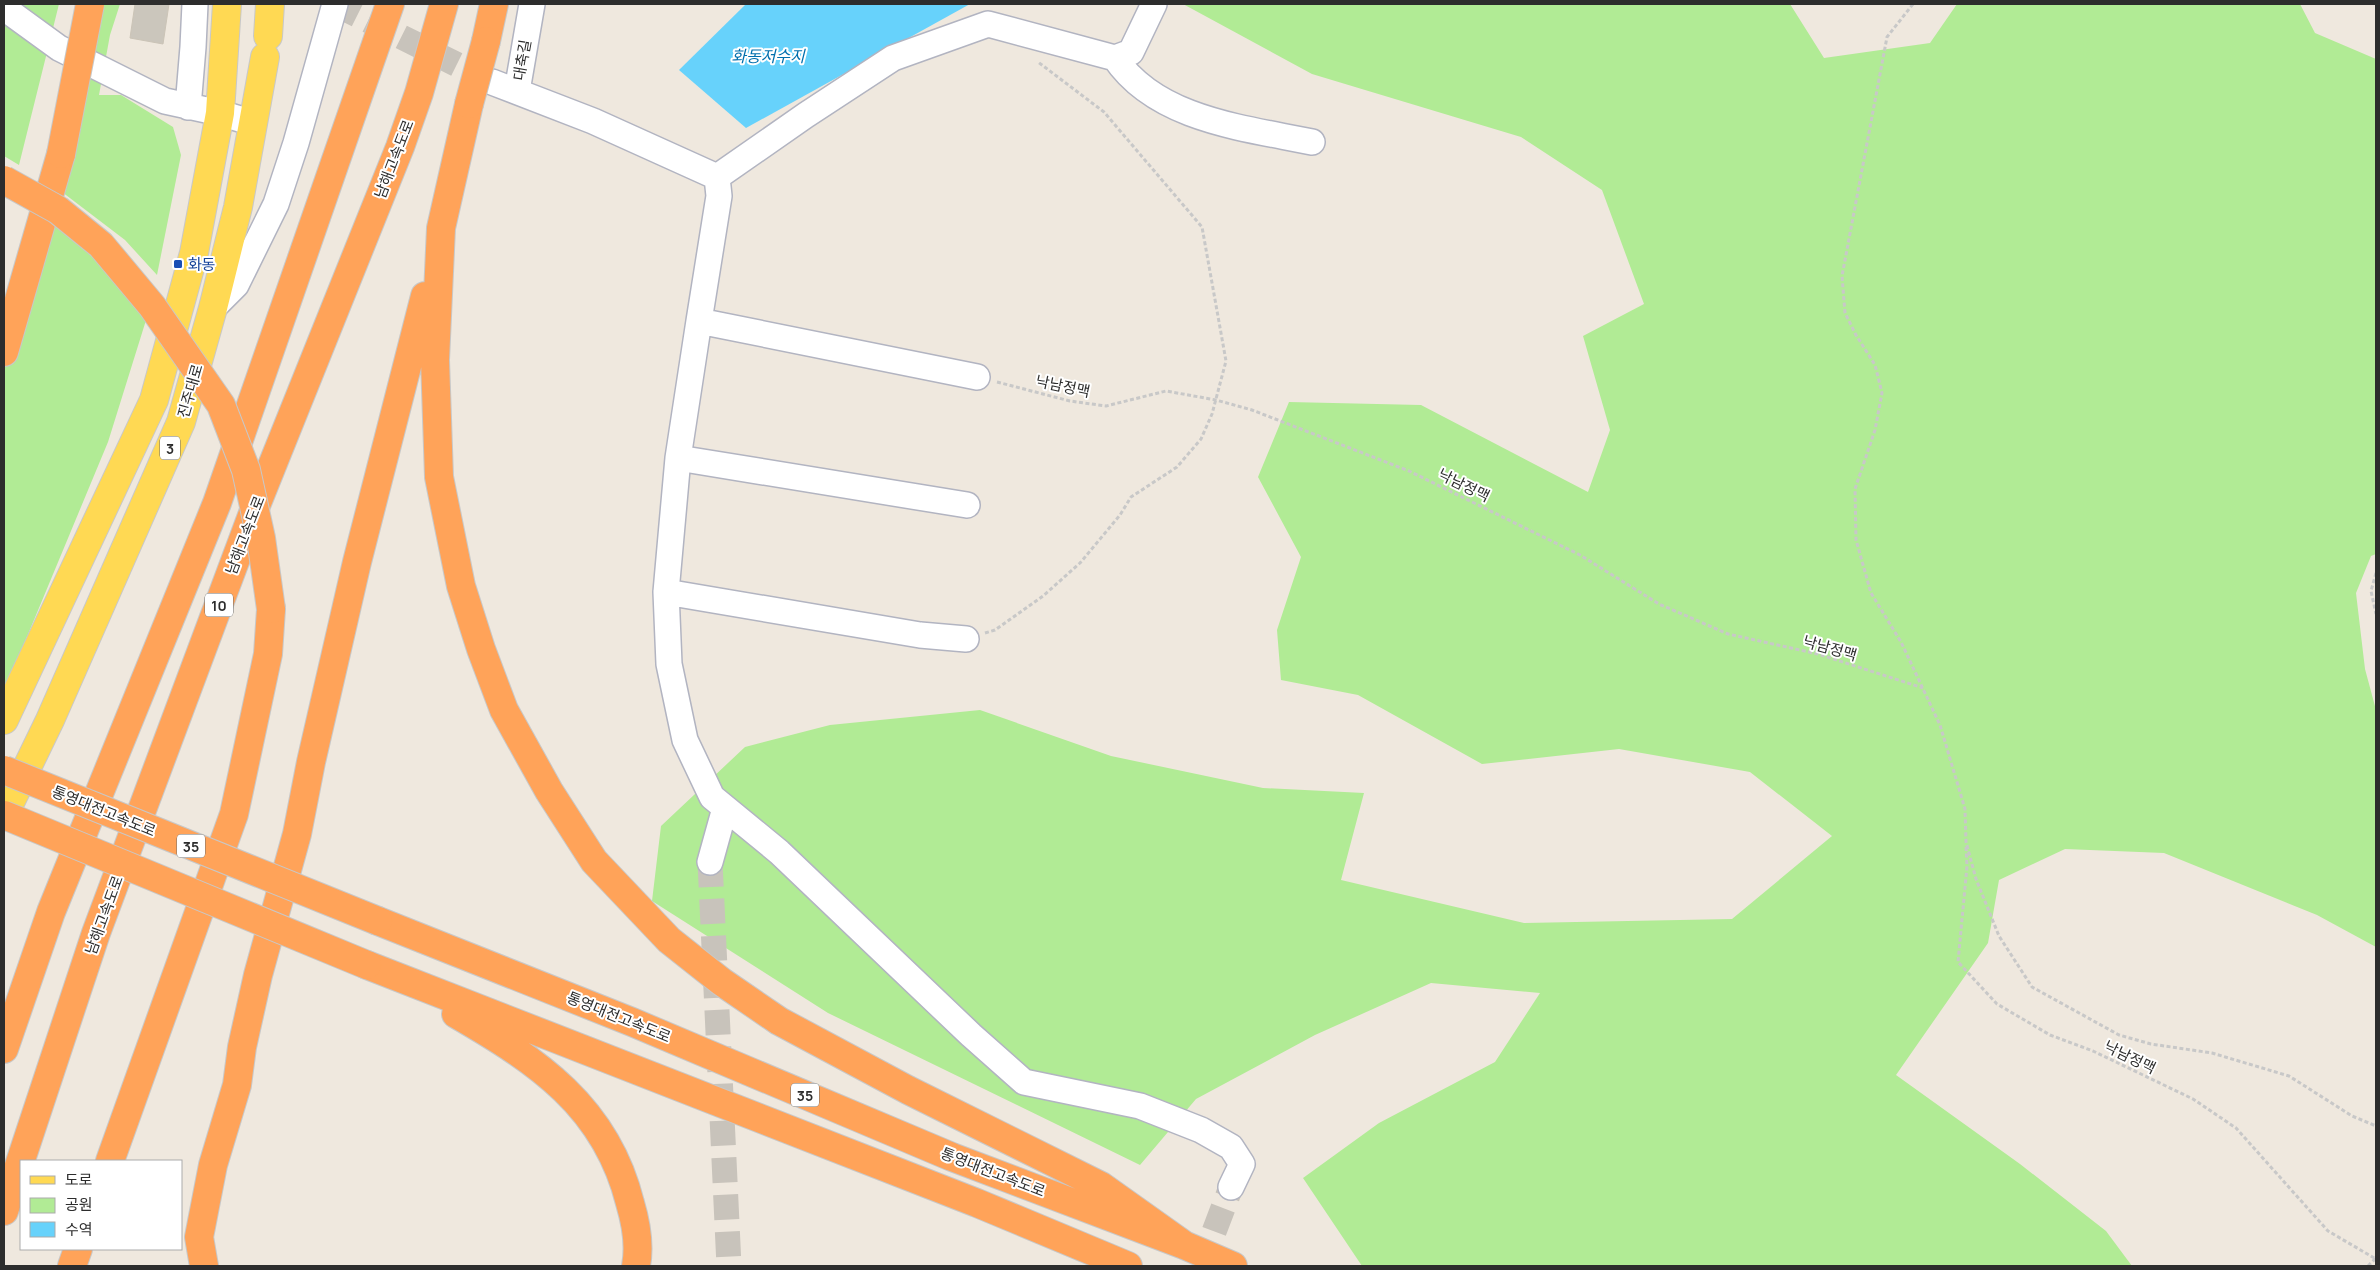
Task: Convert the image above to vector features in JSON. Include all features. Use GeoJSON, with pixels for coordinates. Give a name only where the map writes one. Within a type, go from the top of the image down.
{"type":"FeatureCollection","features":[{"type":"Feature","properties":{"kind":"highway"},"geometry":{"type":"LineString","coordinates":[[4,352],[61,154],[90,4]]}},
{"type":"Feature","properties":{"kind":"highway"},"geometry":{"type":"LineString","coordinates":[[4,1049],[51,912],[217,503],[390,4]]}},
{"type":"Feature","properties":{"kind":"highway","name":"남해고속도로"},"geometry":{"type":"LineString","coordinates":[[21,1160],[96,933],[253,513],[400,147],[419,93],[444,4]]}},
{"type":"Feature","properties":{"kind":"highway"},"geometry":{"type":"LineString","coordinates":[[204,1266],[199,1237],[213,1165],[237,1085],[242,1047],[256,984],[297,834],[311,762],[356,562],[408,366],[494,4]]}},
{"type":"Feature","properties":{"kind":"highway"},"geometry":{"type":"LineString","coordinates":[[4,180],[58,210],[101,245],[152,306],[221,405],[246,470],[261,538],[272,609],[268,654],[234,814],[110,1160]]}},
{"type":"Feature","properties":{"kind":"highway"},"geometry":{"type":"LineString","coordinates":[[441,228],[434,360],[439,477],[461,586],[481,649],[504,710],[549,791],[594,861],[669,940],[722,982],[779,1021],[908,1090],[1101,1186],[1184,1245]]}},
{"type":"Feature","properties":{"kind":"highway","name":"통영대전고속도로"},"geometry":{"type":"LineString","coordinates":[[4,770],[632,1022],[952,1157],[1184,1245],[1233,1266]]}},
{"type":"Feature","properties":{"kind":"highway","name":"35"},"geometry":{"type":"LineString","coordinates":[[4,815],[367,965],[977,1203],[1128,1266]]}},
{"type":"Feature","properties":{"kind":"highway"},"geometry":{"type":"LineString","coordinates":[[367,965],[458,1014],[511,1047],[548,1073],[589,1114],[607,1141],[622,1174],[636,1226],[638,1256],[636,1266]]}},
{"type":"Feature","properties":{"kind":"highway","name":"남해고속도로"},"geometry":{"type":"LineString","coordinates":[[4,1211],[20,1163]]}},
{"type":"Feature","properties":{"kind":"highway"},"geometry":{"type":"LineString","coordinates":[[72,1266],[78,1250]]}},
{"type":"Feature","properties":{"kind":"main road","name":"3"},"geometry":{"type":"LineString","coordinates":[[4,720],[154,400],[194,253],[220,113],[227,4]]}},
{"type":"Feature","properties":{"kind":"main road","name":"진주대로"},"geometry":{"type":"LineString","coordinates":[[4,815],[50,720],[181,422],[213,308],[238,207],[266,46],[270,4]]}},
{"type":"Feature","properties":{"kind":"street"},"geometry":{"type":"LineString","coordinates":[[188,107],[194,47],[195,4]]}},
{"type":"Feature","properties":{"kind":"street"},"geometry":{"type":"LineString","coordinates":[[213,308],[236,284],[276,204],[296,143],[334,4]]}},
{"type":"Feature","properties":{"kind":"street","name":"대축길"},"geometry":{"type":"LineString","coordinates":[[492,82],[517,91],[532,4]]}},
{"type":"Feature","properties":{"kind":"street"},"geometry":{"type":"LineString","coordinates":[[717,177],[806,115],[893,58],[988,24],[1115,58],[1131,52],[1154,4]]}},
{"type":"Feature","properties":{"kind":"street"},"geometry":{"type":"LineString","coordinates":[[4,8],[58,48],[165,101],[220,113],[253,123]]}},
{"type":"Feature","properties":{"kind":"street"},"geometry":{"type":"LineString","coordinates":[[1115,58],[1126,73],[1169,104],[1207,119],[1243,129],[1312,142]]}},
{"type":"Feature","properties":{"kind":"street"},"geometry":{"type":"LineString","coordinates":[[517,91],[593,121],[717,177]]}},
{"type":"Feature","properties":{"kind":"street"},"geometry":{"type":"LineString","coordinates":[[717,177],[719,196],[678,458],[666,592],[668,664],[685,740],[712,797],[779,852],[971,1035],[1024,1082],[1140,1106],[1200,1130],[1231,1146],[1242,1164],[1230,1187]]}},
{"type":"Feature","properties":{"kind":"street"},"geometry":{"type":"LineString","coordinates":[[698,321],[977,377]]}},
{"type":"Feature","properties":{"kind":"street"},"geometry":{"type":"LineString","coordinates":[[678,458],[966,505]]}},
{"type":"Feature","properties":{"kind":"street"},"geometry":{"type":"LineString","coordinates":[[666,592],[920,634],[966,639]]}},
{"type":"Feature","properties":{"kind":"street"},"geometry":{"type":"LineString","coordinates":[[710,862],[725,808]]}},
{"type":"Feature","properties":{"kind":"path"},"geometry":{"type":"LineString","coordinates":[[1913,4],[1887,37],[1842,276],[1845,313],[1875,365],[1882,393],[1875,430],[1855,489],[1856,540],[1871,593],[1901,642],[1940,726],[1965,809],[1966,842],[1976,879],[1999,936],[2032,987],[2120,1035],[2151,1044],[2212,1053],[2289,1076],[2352,1116],[2376,1126]]}},
{"type":"Feature","properties":{"kind":"path"},"geometry":{"type":"LineString","coordinates":[[966,639],[995,630],[1044,596],[1080,563],[1120,515],[1131,497],[1177,468],[1201,439],[1216,400],[1226,361],[1202,226],[1104,112],[1038,61]]}},
{"type":"Feature","properties":{"kind":"path","name":"낙남정맥"},"geometry":{"type":"LineString","coordinates":[[977,377],[1070,401],[1106,406],[1166,391],[1216,400],[1252,410],[1409,471],[1580,555],[1659,604],[1728,634],[1818,654],[1923,688]]}},
{"type":"Feature","properties":{"kind":"path"},"geometry":{"type":"LineString","coordinates":[[2376,573],[2371,591],[2376,614]]}},
{"type":"Feature","properties":{"kind":"path","name":"낙남정맥"},"geometry":{"type":"LineString","coordinates":[[1966,842],[1967,866],[1958,962],[1997,1004],[2050,1035],[2093,1051],[2192,1099],[2236,1128],[2328,1231],[2376,1259]]}},
{"type":"Feature","properties":{"kind":"path"},"geometry":{"type":"LineString","coordinates":[[2368,1266],[2376,1259]]}},
{"type":"Feature","properties":{"kind":"green space"},"geometry":{"type":"Polygon","coordinates":[[[4,4],[59,4],[19,165],[4,156],[4,4]]]}},
{"type":"Feature","properties":{"kind":"green space"},"geometry":{"type":"Polygon","coordinates":[[[99,4],[120,4],[110,35],[99,95],[121,95],[173,127],[181,155],[157,275],[125,240],[62,192],[99,4]]]}},
{"type":"Feature","properties":{"kind":"green space"},"geometry":{"type":"Polygon","coordinates":[[[1183,4],[1790,4],[1824,58],[1930,43],[1957,4],[2300,4],[2315,33],[2376,59],[2376,554],[2371,556],[2356,593],[2365,669],[2376,710],[2376,947],[2317,915],[2164,853],[2065,849],[1999,880],[1988,943],[1896,1075],[2020,1164],[2106,1231],[2132,1266],[1362,1266],[1303,1178],[1379,1123],[1495,1062],[1540,993],[1431,983],[1315,1035],[1196,1099],[1140,1165],[828,1013],[652,901],[661,826],[745,747],[830,725],[980,710],[1111,756],[1263,788],[1364,793],[1341,880],[1524,923],[1732,919],[1832,836],[1750,772],[1619,749],[1482,764],[1358,695],[1281,680],[1277,630],[1301,557],[1258,477],[1289,402],[1421,405],[1588,492],[1610,430],[1583,336],[1644,304],[1602,190],[1521,137],[1312,74],[1183,4]]]}},
{"type":"Feature","properties":{"kind":"green space"},"geometry":{"type":"Polygon","coordinates":[[[51,219],[93,252],[147,317],[108,442],[19,656],[4,687],[4,343],[51,219]]]}},
{"type":"Feature","properties":{"kind":"water","name":"화동저수지"},"geometry":{"type":"Polygon","coordinates":[[[746,4],[970,4],[746,128],[679,70],[746,4]]]}},
{"type":"Feature","properties":{"kind":"building"},"geometry":{"type":"Polygon","coordinates":[[[135,4],[169,4],[163,44],[130,38],[135,4]]]}},
{"type":"Feature","properties":{"kind":"tunnel"},"geometry":{"type":"LineString","coordinates":[[335,4],[492,82]]}},
{"type":"Feature","properties":{"kind":"tunnel"},"geometry":{"type":"LineString","coordinates":[[710,862],[729,1266]]}},
{"type":"Feature","properties":{"kind":"tunnel"},"geometry":{"type":"LineString","coordinates":[[1201,1266],[1231,1187]]}},
{"type":"Feature","properties":{"kind":"place","name":"화동"},"geometry":{"type":"Point","coordinates":[178,264]}}]}
